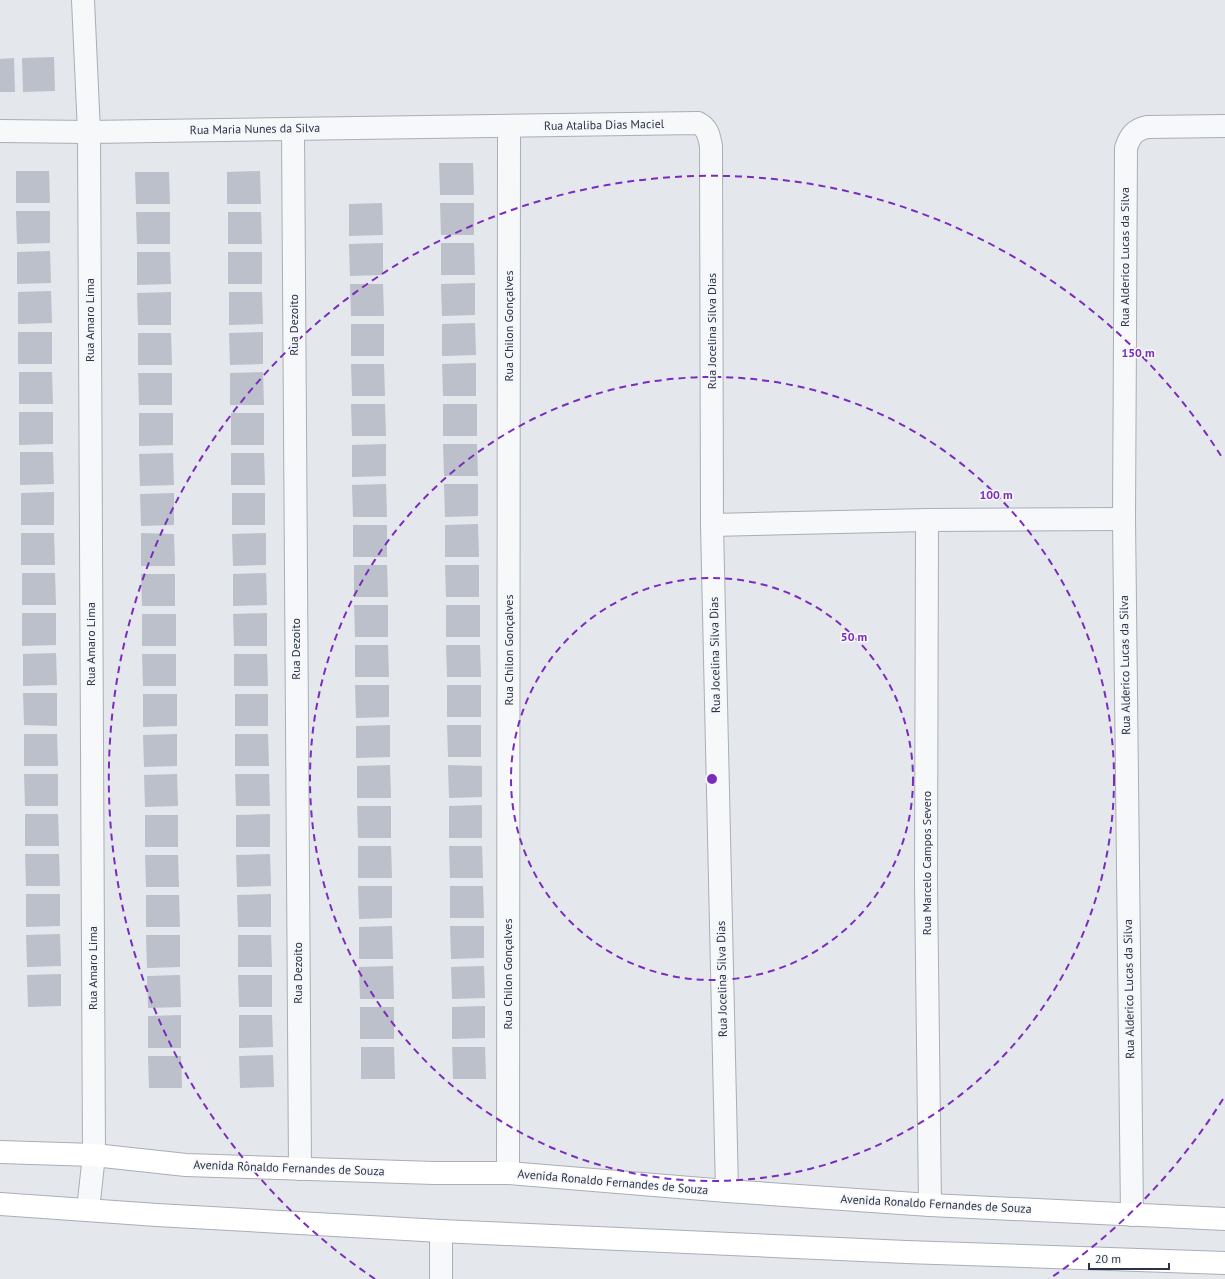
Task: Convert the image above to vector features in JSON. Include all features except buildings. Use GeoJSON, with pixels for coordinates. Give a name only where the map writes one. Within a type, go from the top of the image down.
{"type":"FeatureCollection","features":[{"type":"Feature","properties":{"kind":"street","name":"Rua Amaro Lima"},"geometry":{"type":"LineString","coordinates":[[83,0],[89,132],[94,1155],[88,1210]]}},
{"type":"Feature","properties":{"kind":"street","name":"Rua Ataliba Dias Maciel"},"geometry":{"type":"LineString","coordinates":[[509,126],[698,124]]}},
{"type":"Feature","properties":{"kind":"street","name":"Rua Jocelina Silva Dias"},"geometry":{"type":"LineString","coordinates":[[698,124],[704,126],[707,130],[711,146],[712,525],[727,1191]]}},
{"type":"Feature","properties":{"kind":"street","name":"Rua Maria Nunes da Silva"},"geometry":{"type":"LineString","coordinates":[[0,131],[89,132],[509,126]]}},
{"type":"Feature","properties":{"kind":"street","name":"Rua Chilon Gonçalves"},"geometry":{"type":"LineString","coordinates":[[508,1173],[509,126]]}},
{"type":"Feature","properties":{"kind":"street","name":"Rua Alderico Lucas da Silva"},"geometry":{"type":"LineString","coordinates":[[1132,1215],[1124,519],[1126,148],[1130,136],[1138,129],[1146,127],[1225,126]]}},
{"type":"Feature","properties":{"kind":"street","name":"Rua Dezoito"},"geometry":{"type":"LineString","coordinates":[[293,129],[300,1169]]}},
{"type":"Feature","properties":{"kind":"street"},"geometry":{"type":"LineString","coordinates":[[712,525],[926,520],[1124,519]]}},
{"type":"Feature","properties":{"kind":"street","name":"Rua Marcelo Campos Severo"},"geometry":{"type":"LineString","coordinates":[[926,520],[926,882],[930,1205]]}},
{"type":"Feature","properties":{"kind":"street","name":"Avenida Ronaldo Fernandes de Souza"},"geometry":{"type":"LineString","coordinates":[[0,1152],[94,1155],[186,1165],[434,1173],[508,1173],[727,1191],[930,1205],[1225,1219]]}},
{"type":"Feature","properties":{"kind":"street"},"geometry":{"type":"LineString","coordinates":[[0,1204],[441,1231],[898,1252],[1225,1263]]}},
{"type":"Feature","properties":{"kind":"street"},"geometry":{"type":"LineString","coordinates":[[441,1231],[441,1279]]}}]}
